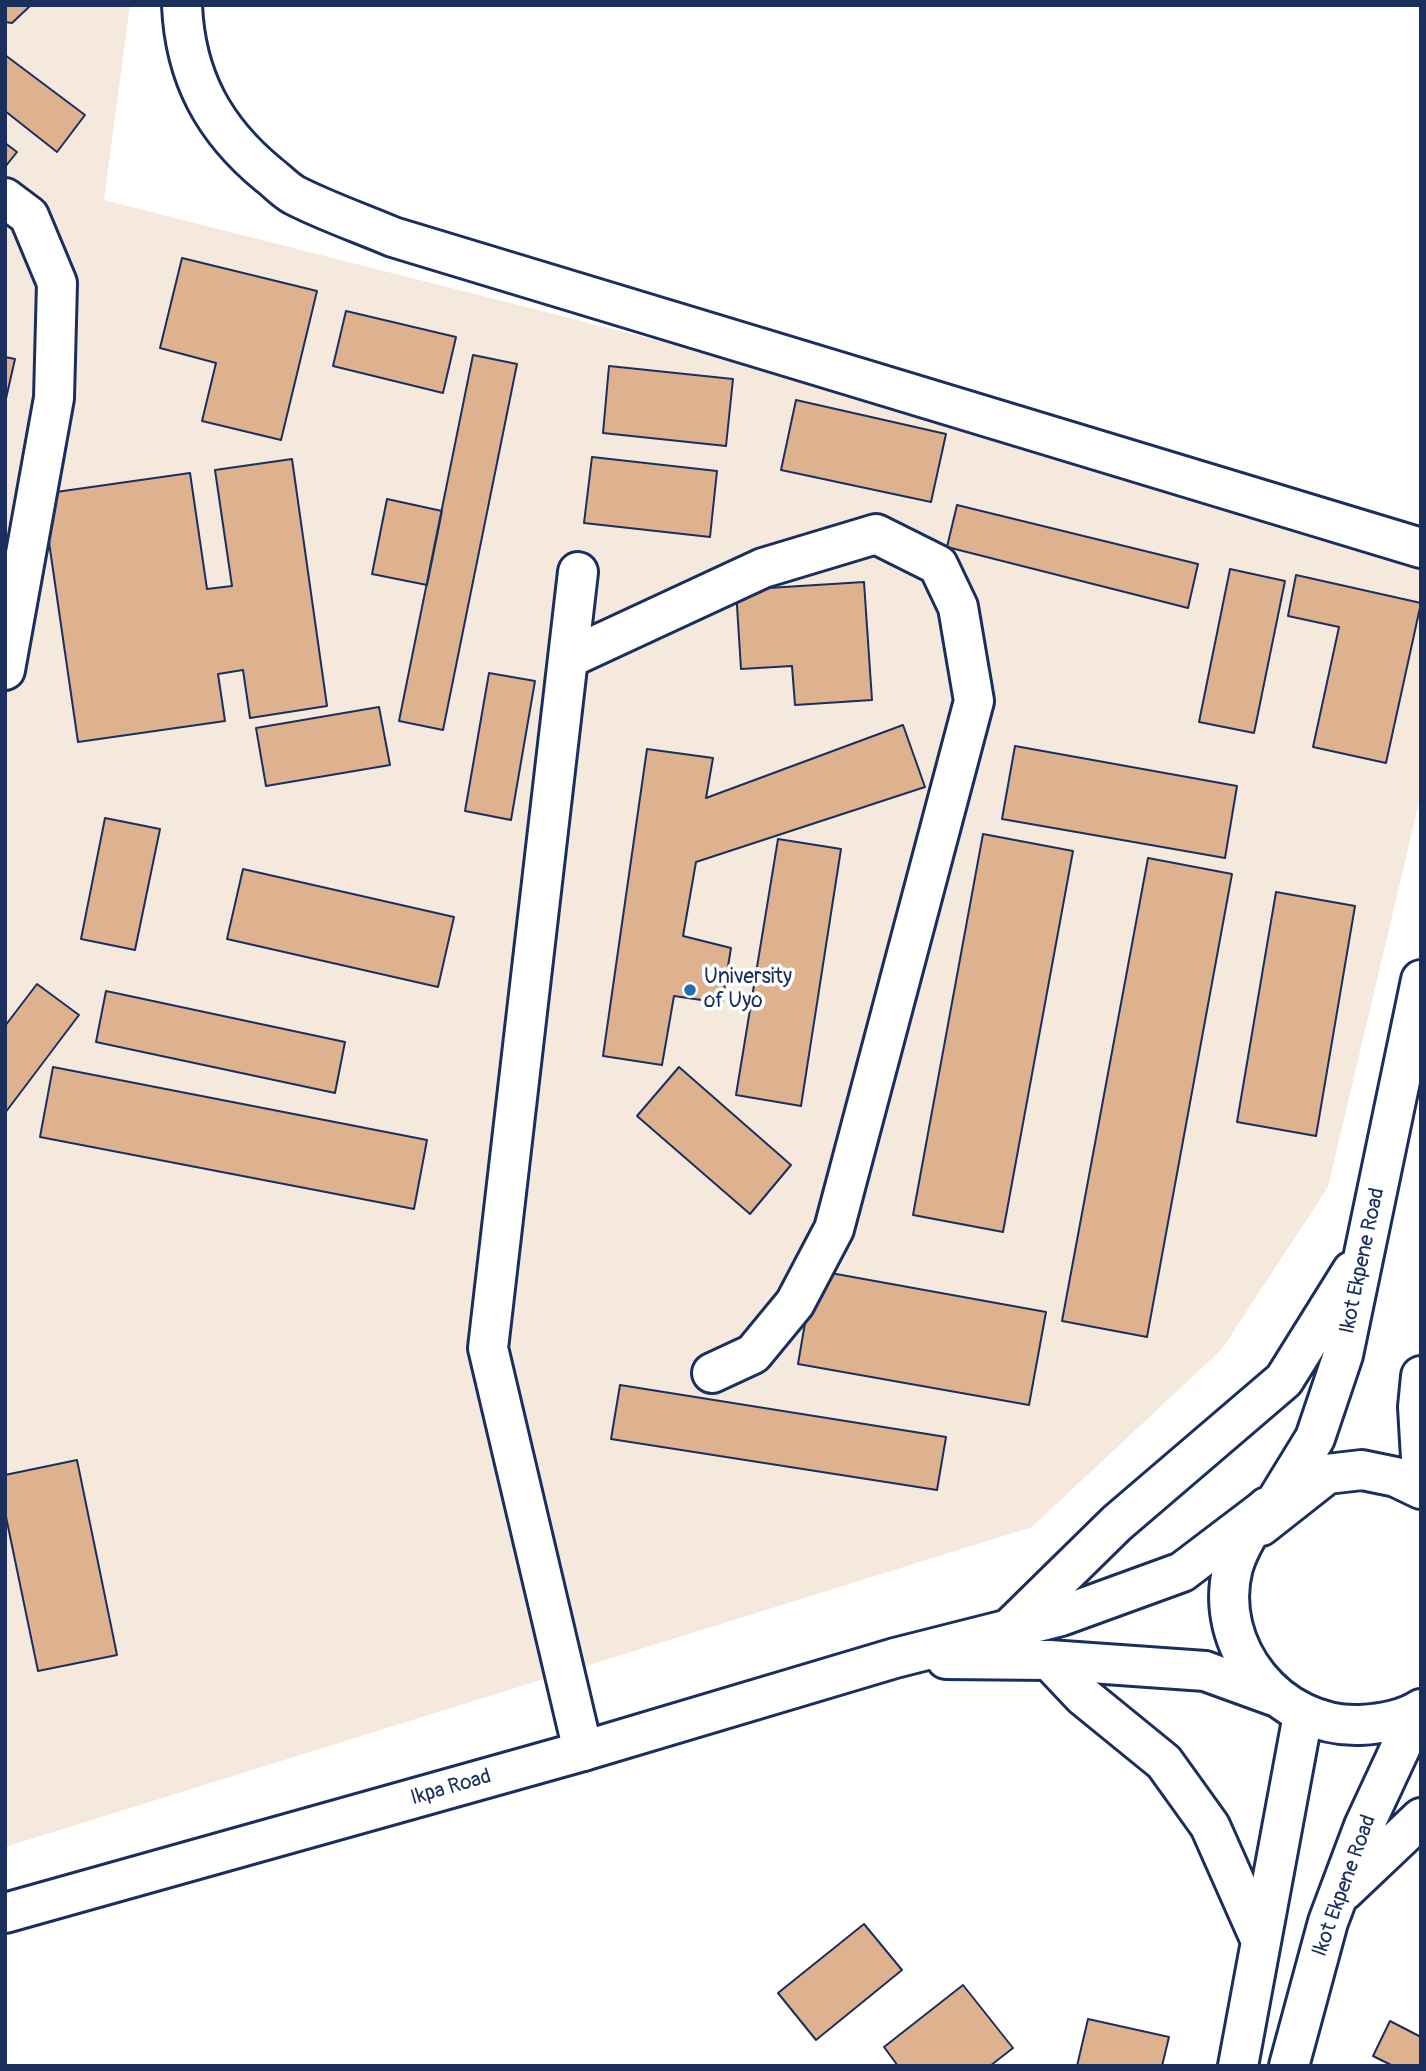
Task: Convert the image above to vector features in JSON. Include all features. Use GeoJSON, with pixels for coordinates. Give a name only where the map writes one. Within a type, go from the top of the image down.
{"type":"FeatureCollection","features":[{"type":"Feature","properties":{"kind":"main road"},"geometry":{"type":"LineString","coordinates":[[182,5],[197,83],[219,125],[254,162],[293,194],[418,245],[1421,548]]}},
{"type":"Feature","properties":{"kind":"main road"},"geometry":{"type":"LineString","coordinates":[[5,198],[29,216],[58,283],[54,398],[5,670]]}},
{"type":"Feature","properties":{"kind":"main road"},"geometry":{"type":"LineString","coordinates":[[569,658],[763,568],[876,534],[938,565],[958,607],[974,701],[834,1229],[795,1303],[753,1354],[712,1373]]}},
{"type":"Feature","properties":{"kind":"main road"},"geometry":{"type":"LineString","coordinates":[[579,572],[488,1348],[583,1751]]}},
{"type":"Feature","properties":{"kind":"main road","name":"Ikot Ekpene Road"},"geometry":{"type":"LineString","coordinates":[[1264,1516],[1315,1438],[1343,1355],[1421,979]]}},
{"type":"Feature","properties":{"kind":"main road"},"geometry":{"type":"LineString","coordinates":[[1009,1629],[1117,1523],[1284,1380],[1364,1251]]}},
{"type":"Feature","properties":{"kind":"main road"},"geometry":{"type":"LineString","coordinates":[[1421,1376],[1418,1407],[1421,1458]]}},
{"type":"Feature","properties":{"kind":"main road"},"geometry":{"type":"LineString","coordinates":[[1289,1705],[1251,1670],[1236,1638],[1229,1603],[1233,1569],[1245,1536],[1264,1516],[1327,1474],[1362,1470],[1396,1477],[1421,1489]]}},
{"type":"Feature","properties":{"kind":"main road","name":"Ikpa Road"},"geometry":{"type":"LineString","coordinates":[[5,1913],[583,1751],[895,1658],[1061,1616],[1182,1572],[1264,1516]]}},
{"type":"Feature","properties":{"kind":"main road"},"geometry":{"type":"LineString","coordinates":[[895,1658],[1049,1660],[1205,1671],[1341,1726],[1380,1724],[1419,1710]]}},
{"type":"Feature","properties":{"kind":"main road"},"geometry":{"type":"LineString","coordinates":[[1049,1660],[1083,1696],[1164,1762],[1210,1826],[1261,1941]]}},
{"type":"Feature","properties":{"kind":"main road"},"geometry":{"type":"LineString","coordinates":[[1238,2066],[1261,1941],[1289,1705]]}},
{"type":"Feature","properties":{"kind":"main road","name":"Ikot Ekpene Road"},"geometry":{"type":"LineString","coordinates":[[1289,2066],[1328,1922],[1364,1826],[1419,1710]]}},
{"type":"Feature","properties":{"kind":"main road"},"geometry":{"type":"LineString","coordinates":[[1338,1897],[1421,1818]]}},
{"type":"Feature","properties":{"kind":"shaded area","name":"University of Uyo"},"geometry":{"type":"Polygon","coordinates":[[[5,5],[130,5],[104,200],[1421,534],[1421,794],[1328,1187],[1222,1349],[1032,1527],[5,1847],[5,5]]]}},
{"type":"Feature","properties":{"kind":"building"},"geometry":{"type":"Polygon","coordinates":[[[5,5],[31,5],[12,23],[5,22],[5,5]]]}},
{"type":"Feature","properties":{"kind":"building"},"geometry":{"type":"Polygon","coordinates":[[[5,55],[85,115],[57,152],[5,111],[5,55]]]}},
{"type":"Feature","properties":{"kind":"building"},"geometry":{"type":"Polygon","coordinates":[[[5,143],[17,152],[5,167],[5,143]]]}},
{"type":"Feature","properties":{"kind":"building"},"geometry":{"type":"Polygon","coordinates":[[[182,258],[317,291],[281,440],[202,421],[216,363],[160,348],[182,258]]]}},
{"type":"Feature","properties":{"kind":"building"},"geometry":{"type":"Polygon","coordinates":[[[346,311],[456,337],[443,393],[333,366],[346,311]]]}},
{"type":"Feature","properties":{"kind":"building"},"geometry":{"type":"Polygon","coordinates":[[[473,355],[517,364],[443,730],[399,721],[473,355]]]}},
{"type":"Feature","properties":{"kind":"building"},"geometry":{"type":"Polygon","coordinates":[[[5,357],[15,359],[5,403],[5,357]]]}},
{"type":"Feature","properties":{"kind":"building"},"geometry":{"type":"Polygon","coordinates":[[[609,366],[733,379],[726,446],[603,433],[609,366]]]}},
{"type":"Feature","properties":{"kind":"building"},"geometry":{"type":"Polygon","coordinates":[[[796,400],[946,434],[931,502],[781,470],[796,400]]]}},
{"type":"Feature","properties":{"kind":"building"},"geometry":{"type":"Polygon","coordinates":[[[592,457],[717,471],[710,537],[584,523],[592,457]]]}},
{"type":"Feature","properties":{"kind":"building"},"geometry":{"type":"Polygon","coordinates":[[[292,459],[327,706],[250,718],[243,670],[218,674],[225,721],[78,742],[42,494],[190,473],[207,589],[232,586],[215,470],[292,459]]]}},
{"type":"Feature","properties":{"kind":"building"},"geometry":{"type":"Polygon","coordinates":[[[387,499],[442,511],[427,585],[372,574],[387,499]]]}},
{"type":"Feature","properties":{"kind":"building"},"geometry":{"type":"Polygon","coordinates":[[[957,505],[1198,564],[1188,608],[947,547],[957,505]]]}},
{"type":"Feature","properties":{"kind":"building"},"geometry":{"type":"Polygon","coordinates":[[[1230,569],[1285,581],[1254,733],[1199,722],[1230,569]]]}},
{"type":"Feature","properties":{"kind":"building"},"geometry":{"type":"Polygon","coordinates":[[[1296,575],[1421,603],[1386,763],[1313,747],[1339,627],[1288,616],[1296,575]]]}},
{"type":"Feature","properties":{"kind":"building"},"geometry":{"type":"Polygon","coordinates":[[[864,582],[872,700],[795,705],[792,666],[741,669],[736,590],[864,582]]]}},
{"type":"Feature","properties":{"kind":"building"},"geometry":{"type":"Polygon","coordinates":[[[489,673],[535,681],[511,820],[465,811],[489,673]]]}},
{"type":"Feature","properties":{"kind":"building"},"geometry":{"type":"Polygon","coordinates":[[[379,707],[390,765],[266,786],[256,728],[379,707]]]}},
{"type":"Feature","properties":{"kind":"building"},"geometry":{"type":"Polygon","coordinates":[[[903,725],[925,787],[696,862],[683,936],[731,948],[722,1003],[674,996],[662,1065],[603,1056],[647,749],[713,758],[706,798],[903,725]]]}},
{"type":"Feature","properties":{"kind":"building"},"geometry":{"type":"Polygon","coordinates":[[[1015,746],[1237,786],[1225,858],[1002,819],[1015,746]]]}},
{"type":"Feature","properties":{"kind":"building"},"geometry":{"type":"Polygon","coordinates":[[[105,818],[160,829],[135,950],[81,939],[105,818]]]}},
{"type":"Feature","properties":{"kind":"building"},"geometry":{"type":"Polygon","coordinates":[[[983,834],[1073,851],[1003,1232],[913,1215],[983,834]]]}},
{"type":"Feature","properties":{"kind":"building"},"geometry":{"type":"Polygon","coordinates":[[[778,839],[841,849],[801,1106],[736,1095],[778,839]]]}},
{"type":"Feature","properties":{"kind":"building"},"geometry":{"type":"Polygon","coordinates":[[[1148,858],[1232,874],[1147,1337],[1062,1321],[1148,858]]]}},
{"type":"Feature","properties":{"kind":"building"},"geometry":{"type":"Polygon","coordinates":[[[243,869],[454,917],[438,987],[227,939],[243,869]]]}},
{"type":"Feature","properties":{"kind":"building"},"geometry":{"type":"Polygon","coordinates":[[[1276,892],[1355,906],[1316,1136],[1237,1122],[1276,892]]]}},
{"type":"Feature","properties":{"kind":"building"},"geometry":{"type":"Polygon","coordinates":[[[37,984],[79,1015],[5,1113],[5,1026],[37,984]]]}},
{"type":"Feature","properties":{"kind":"building"},"geometry":{"type":"Polygon","coordinates":[[[106,991],[345,1042],[335,1093],[96,1042],[106,991]]]}},
{"type":"Feature","properties":{"kind":"building"},"geometry":{"type":"Polygon","coordinates":[[[53,1067],[427,1140],[414,1209],[40,1137],[53,1067]]]}},
{"type":"Feature","properties":{"kind":"building"},"geometry":{"type":"Polygon","coordinates":[[[679,1067],[791,1165],[750,1214],[637,1116],[679,1067]]]}},
{"type":"Feature","properties":{"kind":"building"},"geometry":{"type":"Polygon","coordinates":[[[814,1270],[1046,1312],[1029,1405],[798,1364],[814,1270]]]}},
{"type":"Feature","properties":{"kind":"building"},"geometry":{"type":"Polygon","coordinates":[[[620,1385],[946,1437],[937,1490],[611,1439],[620,1385]]]}},
{"type":"Feature","properties":{"kind":"building"},"geometry":{"type":"Polygon","coordinates":[[[77,1460],[117,1655],[38,1671],[5,1512],[5,1475],[77,1460]]]}},
{"type":"Feature","properties":{"kind":"building"},"geometry":{"type":"Polygon","coordinates":[[[864,1924],[902,1970],[816,2040],[778,1993],[864,1924]]]}},
{"type":"Feature","properties":{"kind":"building"},"geometry":{"type":"Polygon","coordinates":[[[963,1985],[1013,2048],[990,2066],[898,2066],[884,2047],[963,1985]]]}},
{"type":"Feature","properties":{"kind":"building"},"geometry":{"type":"Polygon","coordinates":[[[1088,2019],[1169,2037],[1162,2066],[1077,2066],[1088,2019]]]}},
{"type":"Feature","properties":{"kind":"building"},"geometry":{"type":"Polygon","coordinates":[[[1390,2021],[1421,2037],[1421,2066],[1393,2066],[1373,2056],[1390,2021]]]}},
{"type":"Feature","properties":{"kind":"place","name":"University of Uyo"},"geometry":{"type":"Point","coordinates":[690,990]}}]}
